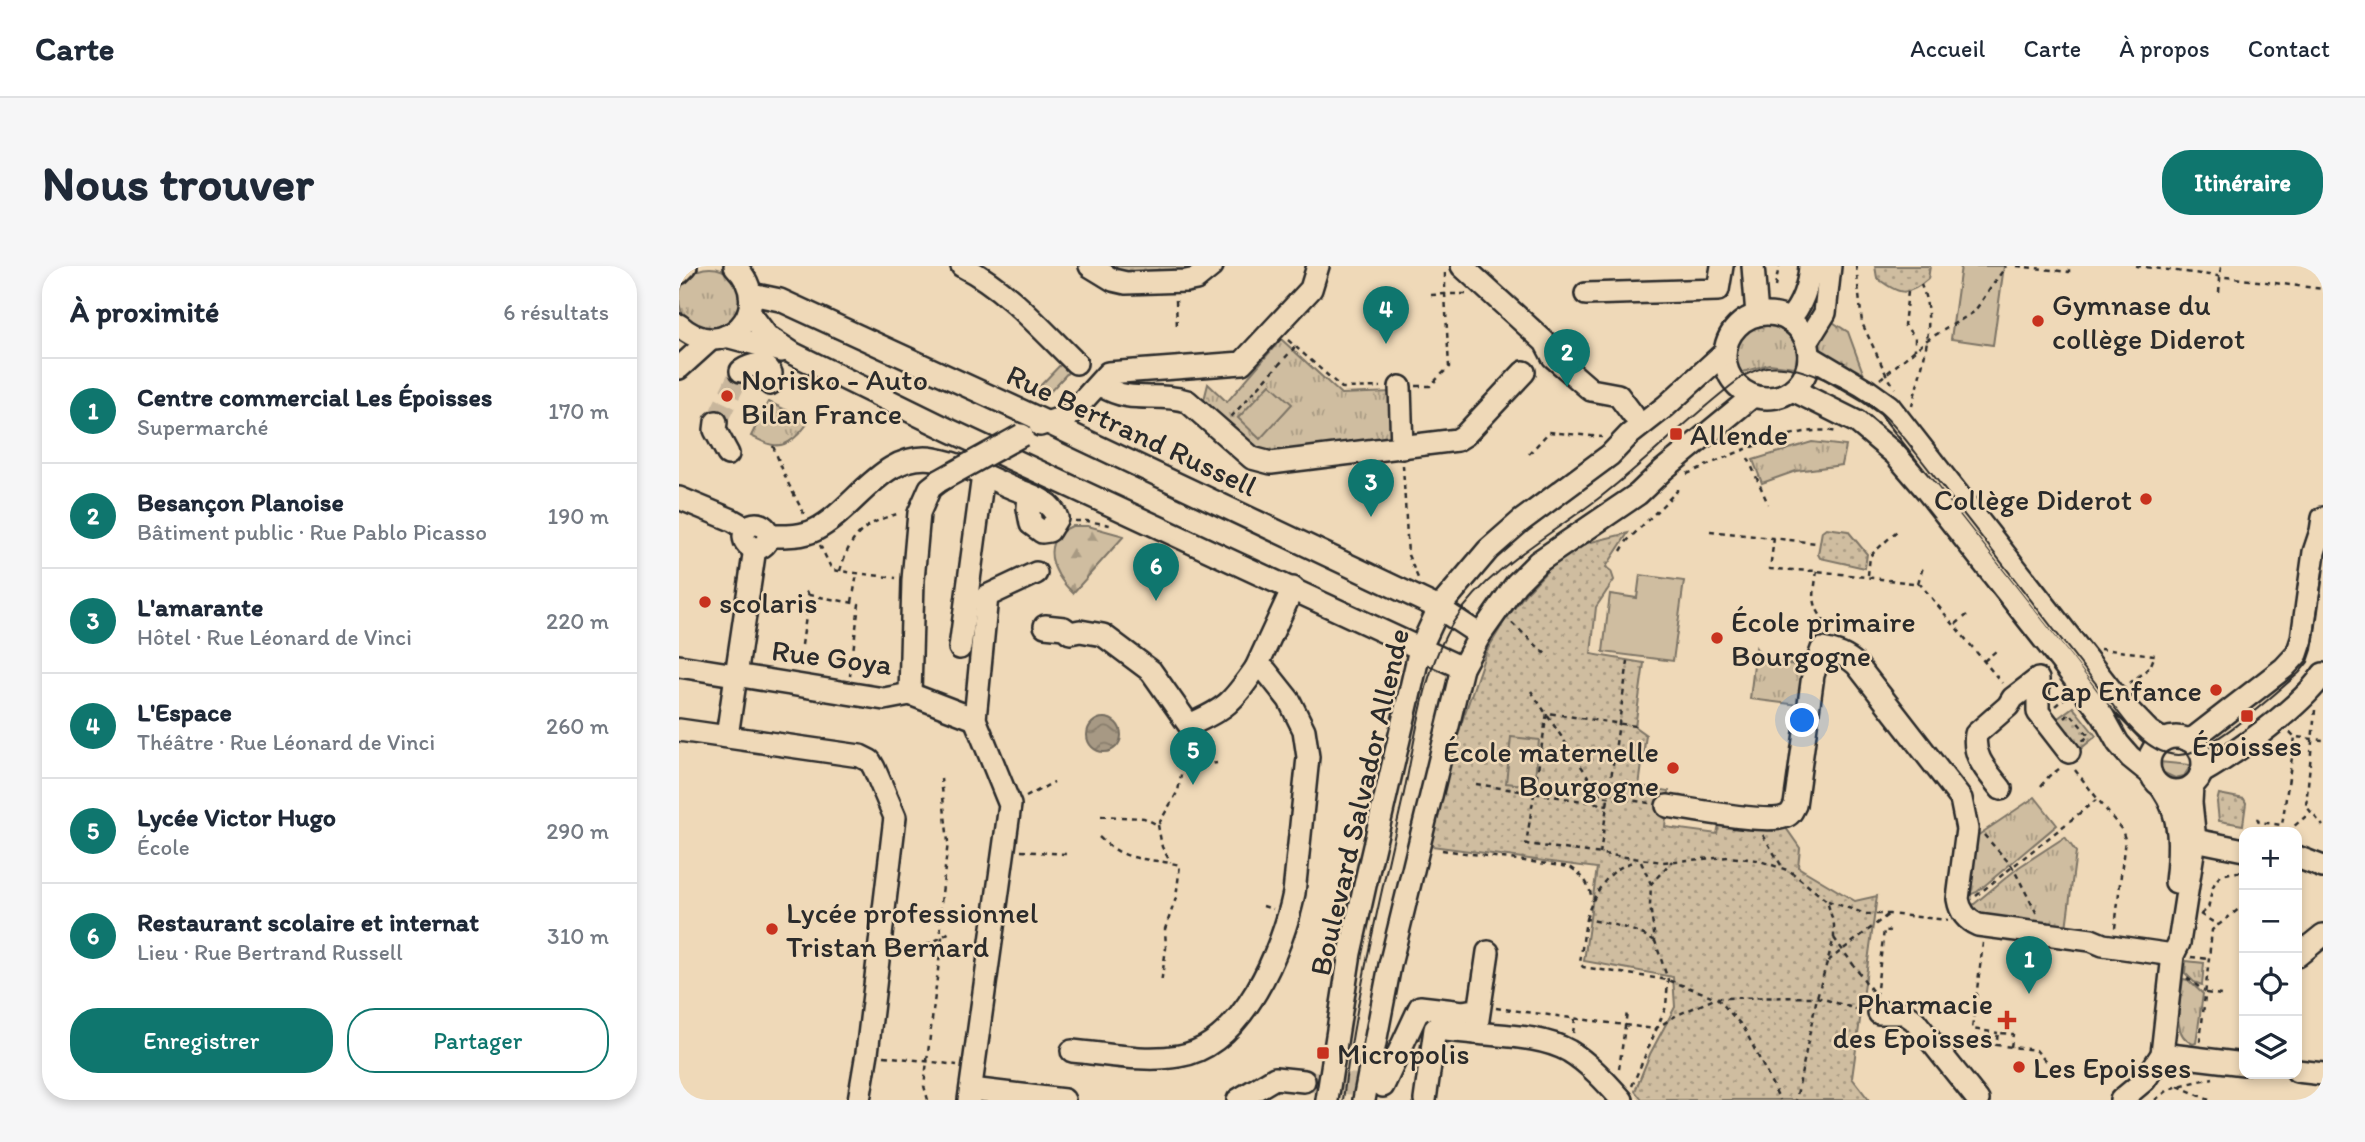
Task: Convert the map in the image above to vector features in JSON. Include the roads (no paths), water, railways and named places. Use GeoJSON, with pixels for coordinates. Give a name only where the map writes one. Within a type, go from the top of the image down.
{"type":"FeatureCollection","features":[{"type":"Feature","properties":{"kind":"street"},"geometry":{"type":"LineString","coordinates":[[679,273],[686,266]]}},
{"type":"Feature","properties":{"kind":"street"},"geometry":{"type":"LineString","coordinates":[[679,368],[744,322],[750,303],[749,283],[735,266]]}},
{"type":"Feature","properties":{"kind":"street"},"geometry":{"type":"LineString","coordinates":[[961,266],[984,278],[1007,295],[1076,363]]}},
{"type":"Feature","properties":{"kind":"street"},"geometry":{"type":"LineString","coordinates":[[1090,266],[1113,281],[1126,283],[1186,281],[1196,279],[1212,266]]}},
{"type":"Feature","properties":{"kind":"street"},"geometry":{"type":"LineString","coordinates":[[909,694],[913,580],[919,513],[930,488],[1046,422],[1070,415],[1108,373],[1243,363],[1311,289],[1318,266]]}},
{"type":"Feature","properties":{"kind":"street"},"geometry":{"type":"LineString","coordinates":[[1461,266],[1545,342],[1553,357],[1591,390],[1618,395],[1633,415]]}},
{"type":"Feature","properties":{"kind":"street"},"geometry":{"type":"LineString","coordinates":[[1586,294],[1718,290],[1721,266]]}},
{"type":"Feature","properties":{"kind":"street"},"geometry":{"type":"LineString","coordinates":[[1753,266],[1757,315]]}},
{"type":"Feature","properties":{"kind":"street"},"geometry":{"type":"LineString","coordinates":[[1788,320],[1802,298],[1810,266]]}},
{"type":"Feature","properties":{"kind":"street"},"geometry":{"type":"LineString","coordinates":[[1830,266],[1825,313],[1808,349],[1806,373],[1793,390],[1773,397],[1753,396],[1734,383],[1725,363],[1725,352],[1728,339],[1735,328],[1757,315],[1778,315],[1788,320],[1802,333],[1808,349],[1889,406],[2118,699],[2149,731],[2163,740]]}},
{"type":"Feature","properties":{"kind":"street","name":"Rue Bertrand Russell"},"geometry":{"type":"LineString","coordinates":[[750,303],[780,300],[1046,422],[1439,608],[1480,635]]}},
{"type":"Feature","properties":{"kind":"street"},"geometry":{"type":"LineString","coordinates":[[750,303],[767,336],[794,354],[949,430],[1462,668]]}},
{"type":"Feature","properties":{"kind":"street"},"geometry":{"type":"LineString","coordinates":[[679,325],[698,338],[718,338],[794,354]]}},
{"type":"Feature","properties":{"kind":"street","name":"Boulevard Salvador Allende"},"geometry":{"type":"LineString","coordinates":[[1327,1100],[1353,940],[1420,649],[1439,608],[1488,550],[1610,455],[1629,435],[1725,352]]}},
{"type":"Feature","properties":{"kind":"street"},"geometry":{"type":"LineString","coordinates":[[1489,410],[1503,411],[1553,357]]}},
{"type":"Feature","properties":{"kind":"street"},"geometry":{"type":"LineString","coordinates":[[741,371],[757,364],[764,365],[772,373],[770,384]]}},
{"type":"Feature","properties":{"kind":"street"},"geometry":{"type":"LineString","coordinates":[[1102,386],[1128,398],[1177,398],[1187,401],[1252,458],[1271,463],[1457,440],[1465,435],[1524,372]]}},
{"type":"Feature","properties":{"kind":"street"},"geometry":{"type":"LineString","coordinates":[[1400,387],[1402,448]]}},
{"type":"Feature","properties":{"kind":"street"},"geometry":{"type":"LineString","coordinates":[[1793,390],[1857,422],[1895,454],[2061,661],[2103,716],[2118,743],[2157,781],[2169,797],[2182,828],[2195,840],[2239,849]]}},
{"type":"Feature","properties":{"kind":"street"},"geometry":{"type":"LineString","coordinates":[[1364,1100],[1390,965],[1462,668],[1480,635],[1516,584],[1538,562],[1639,494],[1753,396]]}},
{"type":"Feature","properties":{"kind":"street"},"geometry":{"type":"LineString","coordinates":[[716,422],[715,430],[728,454]]}},
{"type":"Feature","properties":{"kind":"street"},"geometry":{"type":"LineString","coordinates":[[679,498],[756,537],[800,535],[813,531],[831,521],[873,481],[896,465],[914,460],[935,459],[983,475],[1029,495]]}},
{"type":"Feature","properties":{"kind":"street"},"geometry":{"type":"LineString","coordinates":[[960,648],[983,475]]}},
{"type":"Feature","properties":{"kind":"street"},"geometry":{"type":"LineString","coordinates":[[2187,740],[2195,737],[2276,675],[2297,654],[2316,593],[2314,552],[2323,518]]}},
{"type":"Feature","properties":{"kind":"street"},"geometry":{"type":"LineString","coordinates":[[727,736],[756,537]]}},
{"type":"Feature","properties":{"kind":"street"},"geometry":{"type":"LineString","coordinates":[[1036,573],[987,596],[975,719],[1010,805],[970,1094],[1064,1100]]}},
{"type":"Feature","properties":{"kind":"street"},"geometry":{"type":"LineString","coordinates":[[1045,626],[1064,628],[1070,633],[1080,631],[1103,635],[1151,671],[1189,726],[1217,713],[1233,701],[1257,668],[1293,588]]}},
{"type":"Feature","properties":{"kind":"street"},"geometry":{"type":"LineString","coordinates":[[1667,806],[1759,818],[1783,818],[1791,814],[1795,805],[1813,675],[1822,649],[1837,652],[1846,655],[1857,665],[1961,799],[1967,829],[1958,899],[1962,912],[1973,923],[2180,956]]}},
{"type":"Feature","properties":{"kind":"street"},"geometry":{"type":"LineString","coordinates":[[2001,789],[1980,762],[1974,746],[1976,734],[2008,706],[2013,698],[2061,661]]}},
{"type":"Feature","properties":{"kind":"street","name":"Rue Goya"},"geometry":{"type":"LineString","coordinates":[[679,666],[884,699],[909,694],[975,719]]}},
{"type":"Feature","properties":{"kind":"street"},"geometry":{"type":"LineString","coordinates":[[1072,1051],[1149,1058],[1182,1056],[1208,1044],[1230,1028],[1251,1000],[1275,953],[1290,913],[1294,892],[1308,757],[1304,730],[1289,700],[1266,671],[1257,668]]}},
{"type":"Feature","properties":{"kind":"street"},"geometry":{"type":"LineString","coordinates":[[2121,1100],[2145,1080],[2162,1054],[2180,956],[2179,943],[2195,840],[2191,803],[2197,779],[2201,756],[2194,744],[2173,737],[2163,740],[2150,755],[2149,761],[2157,781],[2179,791],[2197,779],[2219,763],[2297,703],[2323,674]]}},
{"type":"Feature","properties":{"kind":"street"},"geometry":{"type":"LineString","coordinates":[[2038,679],[2038,712],[2072,761]]}},
{"type":"Feature","properties":{"kind":"street"},"geometry":{"type":"LineString","coordinates":[[679,730],[860,756],[870,761],[895,817],[859,1100]]}},
{"type":"Feature","properties":{"kind":"street"},"geometry":{"type":"LineString","coordinates":[[2176,818],[2178,858],[2167,943],[2180,956]]}},
{"type":"Feature","properties":{"kind":"street"},"geometry":{"type":"LineString","coordinates":[[2302,859],[2323,867]]}},
{"type":"Feature","properties":{"kind":"street"},"geometry":{"type":"LineString","coordinates":[[2301,953],[2323,935]]}},
{"type":"Feature","properties":{"kind":"street"},"geometry":{"type":"LineString","coordinates":[[1476,1033],[1488,952]]}},
{"type":"Feature","properties":{"kind":"street"},"geometry":{"type":"LineString","coordinates":[[1877,1004],[1904,1013],[1914,1020],[1978,1100]]}},
{"type":"Feature","properties":{"kind":"street"},"geometry":{"type":"LineString","coordinates":[[1383,1086],[1420,1007],[1463,1012],[1479,1009]]}},
{"type":"Feature","properties":{"kind":"street"},"geometry":{"type":"LineString","coordinates":[[1425,1100],[1436,1028],[1541,1041],[1570,1052],[1627,1094]]}},
{"type":"Feature","properties":{"kind":"street"},"geometry":{"type":"LineString","coordinates":[[2162,1054],[2239,1063]]}},
{"type":"Feature","properties":{"kind":"street"},"geometry":{"type":"LineString","coordinates":[[2302,1071],[2323,1074]]}},
{"type":"Feature","properties":{"kind":"street"},"geometry":{"type":"LineString","coordinates":[[1238,1100],[1275,1078],[1304,1081]]}},
{"type":"Feature","properties":{"kind":"water"},"geometry":{"type":"Polygon","coordinates":[[[1104,718],[1116,723],[1121,735],[1116,747],[1104,752],[1092,747],[1087,735],[1092,723],[1104,718]]]}},
{"type":"Feature","properties":{"kind":"tunnel"},"geometry":{"type":"LineString","coordinates":[[716,422],[741,371]]}},
{"type":"Feature","properties":{"kind":"tunnel"},"geometry":{"type":"LineString","coordinates":[[1304,1081],[1382,1086]]}},
{"type":"Feature","properties":{"kind":"tram line"},"geometry":{"type":"LineString","coordinates":[[1343,1100],[1362,984],[1422,704],[1443,640],[1469,601],[1504,567],[1603,495],[1745,375],[1766,367],[1795,369],[1841,387],[1880,412],[1908,442],[2129,726],[2145,742],[2164,753],[2179,755],[2207,745],[2241,722],[2299,673],[2308,662],[2312,650],[2323,571]]}},
{"type":"Feature","properties":{"kind":"place","name":"Gymnase du collège Diderot"},"geometry":{"type":"Point","coordinates":[2038,321]}},
{"type":"Feature","properties":{"kind":"place","name":"L'Espace"},"geometry":{"type":"Point","coordinates":[1386,344]}},
{"type":"Feature","properties":{"kind":"place","name":"Besançon Planoise"},"geometry":{"type":"Point","coordinates":[1567,387]}},
{"type":"Feature","properties":{"kind":"place","name":"Norisko - Auto Bilan France"},"geometry":{"type":"Point","coordinates":[727,396]}},
{"type":"Feature","properties":{"kind":"place","name":"Allende"},"geometry":{"type":"Point","coordinates":[1676,434]}},
{"type":"Feature","properties":{"kind":"place","name":"Collège Diderot"},"geometry":{"type":"Point","coordinates":[2146,499]}},
{"type":"Feature","properties":{"kind":"place","name":"L'amarante"},"geometry":{"type":"Point","coordinates":[1371,517]}},
{"type":"Feature","properties":{"kind":"place","name":"Restaurant scolaire et internat"},"geometry":{"type":"Point","coordinates":[1156,601]}},
{"type":"Feature","properties":{"kind":"place","name":"scolaris"},"geometry":{"type":"Point","coordinates":[705,602]}},
{"type":"Feature","properties":{"kind":"place","name":"École primaire Bourgogne"},"geometry":{"type":"Point","coordinates":[1717,638]}},
{"type":"Feature","properties":{"kind":"place","name":"Cap Enfance"},"geometry":{"type":"Point","coordinates":[2216,690]}},
{"type":"Feature","properties":{"kind":"place","name":"Époisses"},"geometry":{"type":"Point","coordinates":[2247,716]}},
{"type":"Feature","properties":{"kind":"place","name":"École maternelle Bourgogne"},"geometry":{"type":"Point","coordinates":[1673,768]}},
{"type":"Feature","properties":{"kind":"place","name":"Lycée Victor Hugo"},"geometry":{"type":"Point","coordinates":[1193,785]}},
{"type":"Feature","properties":{"kind":"place","name":"Lycée professionnel Tristan Bernard"},"geometry":{"type":"Point","coordinates":[772,929]}},
{"type":"Feature","properties":{"kind":"place","name":"Centre commercial Les Époisses"},"geometry":{"type":"Point","coordinates":[2029,994]}},
{"type":"Feature","properties":{"kind":"place","name":"Pharmacie des Epoisses"},"geometry":{"type":"Point","coordinates":[2007,1020]}},
{"type":"Feature","properties":{"kind":"place","name":"Micropolis"},"geometry":{"type":"Point","coordinates":[1323,1053]}},
{"type":"Feature","properties":{"kind":"place","name":"Les Epoisses"},"geometry":{"type":"Point","coordinates":[2019,1067]}}]}
